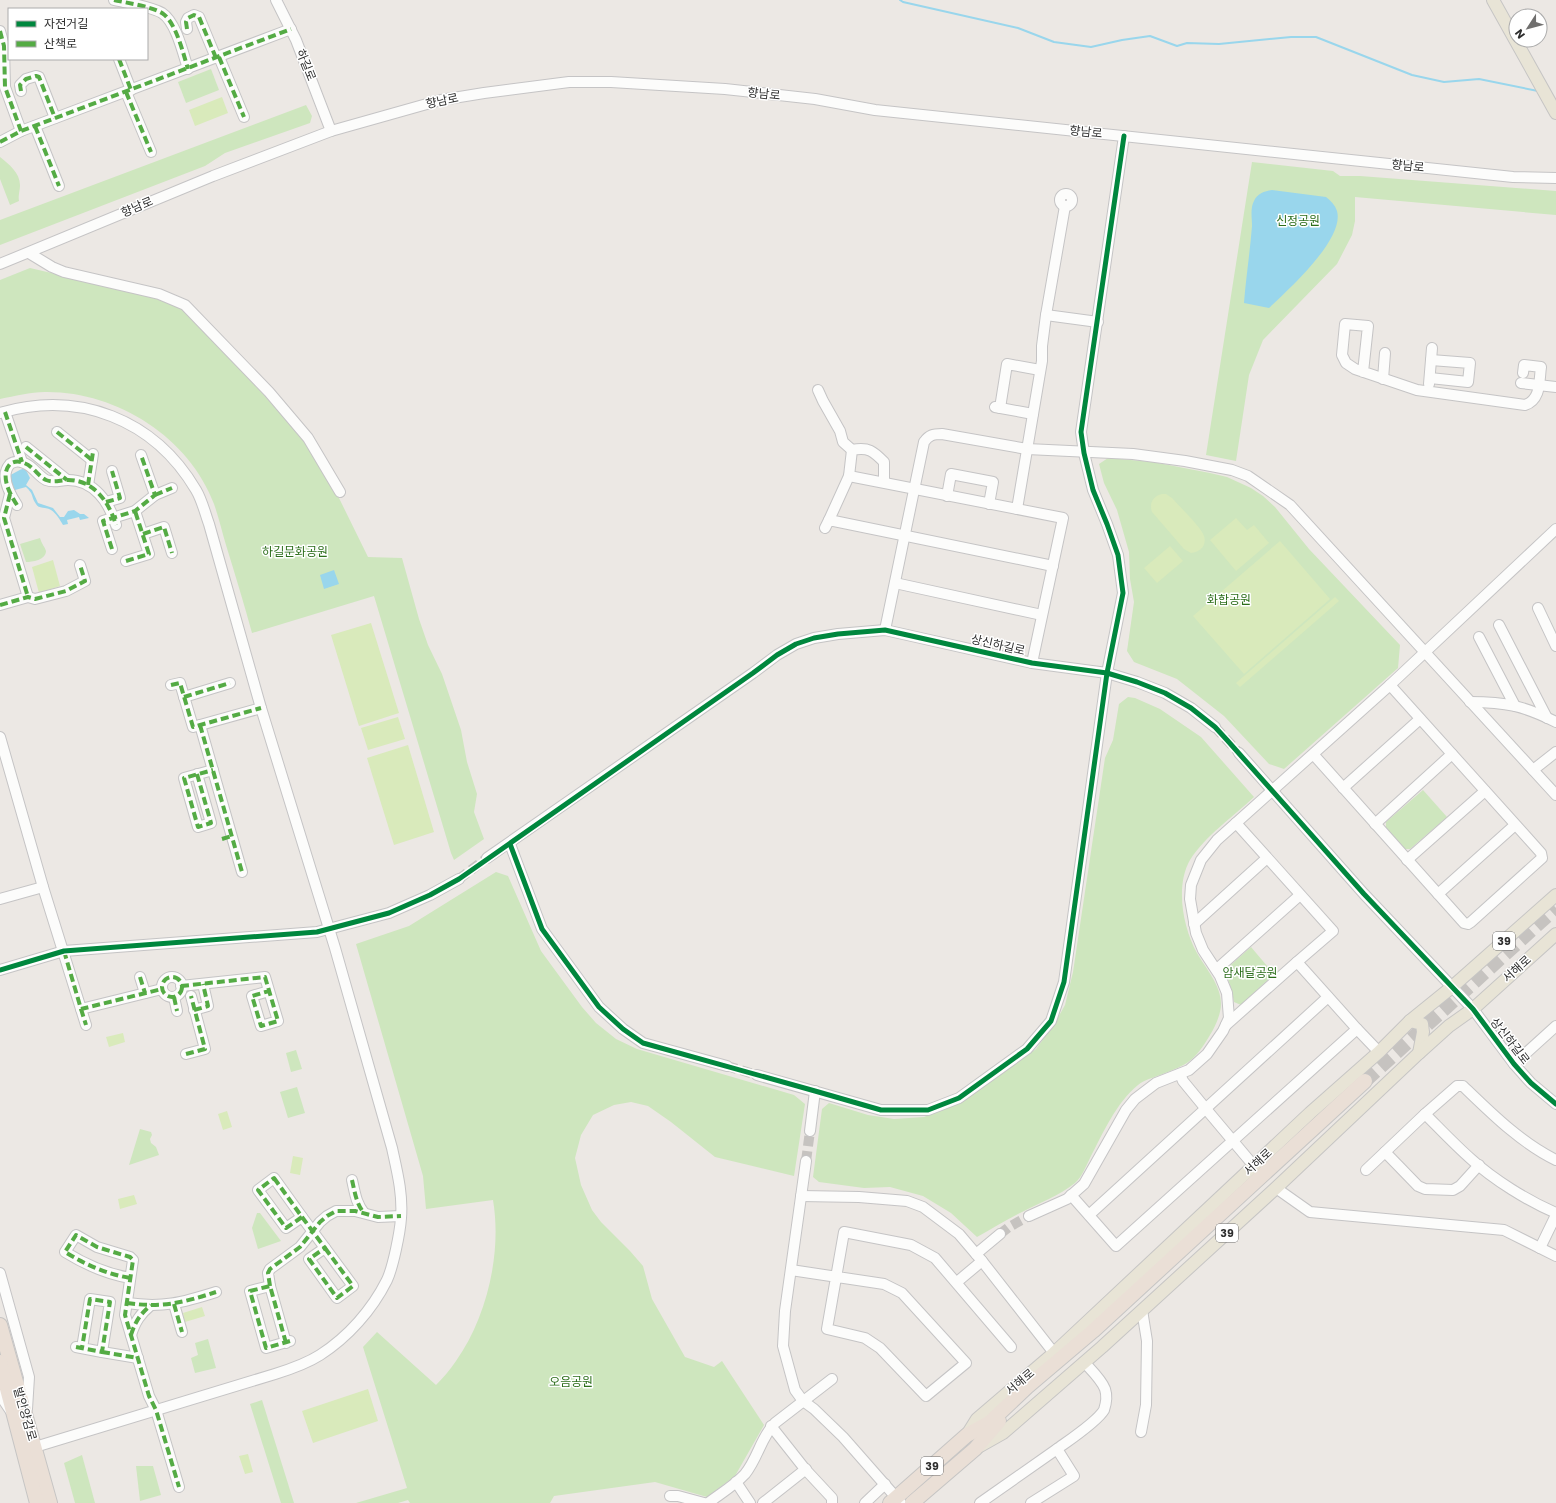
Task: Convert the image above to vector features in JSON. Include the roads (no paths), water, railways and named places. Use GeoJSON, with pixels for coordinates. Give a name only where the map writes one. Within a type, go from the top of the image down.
{"type":"FeatureCollection","features":[{"type":"Feature","properties":{"kind":"highway","name":"서해로"},"geometry":{"type":"LineString","coordinates":[[896,1501],[967,1435],[989,1423],[1027,1387],[1093,1331],[1369,1084],[1003,1417],[975,1449],[912,1503]]}},
{"type":"Feature","properties":{"kind":"highway","name":"발안양감로"},"geometry":{"type":"LineString","coordinates":[[0,1325],[21,1419],[37,1503]]}},
{"type":"Feature","properties":{"kind":"highway","name":"발안양감로"},"geometry":{"type":"LineString","coordinates":[[0,1362],[21,1419],[35,1447],[50,1503]]}},
{"type":"Feature","properties":{"kind":"main road"},"geometry":{"type":"LineString","coordinates":[[1493,0],[1555,111]]}},
{"type":"Feature","properties":{"kind":"main road","name":"서해로"},"geometry":{"type":"LineString","coordinates":[[967,1435],[977,1419],[1054,1353],[1254,1166],[1379,1052],[1410,1021],[1452,987],[1556,895]]}},
{"type":"Feature","properties":{"kind":"main road","name":"서해로"},"geometry":{"type":"LineString","coordinates":[[975,1449],[1002,1433],[1084,1362],[1276,1188],[1419,1053],[1449,1026],[1472,1009],[1556,934]]}},
{"type":"Feature","properties":{"kind":"main road"},"geometry":{"type":"LineString","coordinates":[[1410,1021],[1422,1024],[1423,1032],[1419,1053]]}},
{"type":"Feature","properties":{"kind":"street"},"geometry":{"type":"LineString","coordinates":[[114,0],[144,8]]}},
{"type":"Feature","properties":{"kind":"street","name":"하길로"},"geometry":{"type":"LineString","coordinates":[[276,0],[291,30],[331,131]]}},
{"type":"Feature","properties":{"kind":"street"},"geometry":{"type":"LineString","coordinates":[[148,9],[161,13],[167,17],[175,33],[188,69]]}},
{"type":"Feature","properties":{"kind":"street"},"geometry":{"type":"LineString","coordinates":[[187,28],[186,22],[188,18],[194,16],[199,17],[244,118]]}},
{"type":"Feature","properties":{"kind":"street"},"geometry":{"type":"LineString","coordinates":[[0,142],[21,131],[291,30]]}},
{"type":"Feature","properties":{"kind":"street"},"geometry":{"type":"LineString","coordinates":[[4,35],[5,88],[21,131]]}},
{"type":"Feature","properties":{"kind":"street"},"geometry":{"type":"LineString","coordinates":[[119,60],[150,152]]}},
{"type":"Feature","properties":{"kind":"street"},"geometry":{"type":"LineString","coordinates":[[21,91],[20,85],[25,80],[36,76],[39,77],[55,118]]}},
{"type":"Feature","properties":{"kind":"street","name":"향남로"},"geometry":{"type":"LineString","coordinates":[[0,264],[213,176],[331,131],[435,102],[484,93],[569,82],[611,82],[726,89],[815,99],[875,110],[1513,177],[1556,178]]}},
{"type":"Feature","properties":{"kind":"street"},"geometry":{"type":"LineString","coordinates":[[36,126],[59,186]]}},
{"type":"Feature","properties":{"kind":"street"},"geometry":{"type":"LineString","coordinates":[[757,1075],[881,1110],[928,1110],[959,1098],[1027,1049],[1051,1022],[1064,982],[1107,674],[1123,592],[1118,555],[1093,490],[1084,453],[1081,432],[1124,136]]}},
{"type":"Feature","properties":{"kind":"street"},"geometry":{"type":"LineString","coordinates":[[1017,510],[1040,370],[1046,315],[1065,206]]}},
{"type":"Feature","properties":{"kind":"street"},"geometry":{"type":"LineString","coordinates":[[29,253],[52,267],[64,272],[159,294],[185,305],[287,412],[317,451],[340,492]]}},
{"type":"Feature","properties":{"kind":"street"},"geometry":{"type":"LineString","coordinates":[[1046,315],[1098,322]]}},
{"type":"Feature","properties":{"kind":"street"},"geometry":{"type":"LineString","coordinates":[[1363,372],[1368,326],[1345,324],[1342,356],[1346,363],[1363,372],[1417,390],[1525,406],[1537,396],[1539,385],[1541,367],[1524,365],[1522,378],[1539,385],[1556,387]]}},
{"type":"Feature","properties":{"kind":"street"},"geometry":{"type":"LineString","coordinates":[[1428,392],[1432,348]]}},
{"type":"Feature","properties":{"kind":"street"},"geometry":{"type":"LineString","coordinates":[[1383,379],[1385,353]]}},
{"type":"Feature","properties":{"kind":"street"},"geometry":{"type":"LineString","coordinates":[[1430,378],[1468,382],[1470,363],[1431,360]]}},
{"type":"Feature","properties":{"kind":"street"},"geometry":{"type":"LineString","coordinates":[[1033,414],[997,407],[1008,364],[1040,370]]}},
{"type":"Feature","properties":{"kind":"street"},"geometry":{"type":"LineString","coordinates":[[818,390],[823,402],[840,431],[843,442],[852,450]]}},
{"type":"Feature","properties":{"kind":"street"},"geometry":{"type":"LineString","coordinates":[[22,462],[3,412],[25,406],[49,404],[71,405],[95,409],[121,419],[147,435],[170,455],[196,490],[209,524],[261,708],[329,929],[392,1148],[399,1182],[401,1216],[399,1234],[387,1279],[369,1310],[342,1338],[320,1355],[304,1364],[225,1390],[35,1447]]}},
{"type":"Feature","properties":{"kind":"street"},"geometry":{"type":"LineString","coordinates":[[57,432],[93,456],[88,485]]}},
{"type":"Feature","properties":{"kind":"street"},"geometry":{"type":"LineString","coordinates":[[885,630],[924,442],[926,438],[931,435],[942,434],[1027,449],[1084,453],[1132,454],[1185,461],[1232,470],[1248,476],[1290,505],[1556,795]]}},
{"type":"Feature","properties":{"kind":"street"},"geometry":{"type":"LineString","coordinates":[[26,447],[68,480]]}},
{"type":"Feature","properties":{"kind":"street"},"geometry":{"type":"LineString","coordinates":[[852,450],[862,448],[874,452],[884,462],[884,482]]}},
{"type":"Feature","properties":{"kind":"street"},"geometry":{"type":"LineString","coordinates":[[852,450],[849,476],[827,524],[904,536],[1053,566]]}},
{"type":"Feature","properties":{"kind":"street"},"geometry":{"type":"LineString","coordinates":[[141,455],[155,495]]}},
{"type":"Feature","properties":{"kind":"street"},"geometry":{"type":"LineString","coordinates":[[17,505],[2,484],[2,473],[8,464],[22,462],[47,480],[56,482],[68,480],[88,485],[97,491],[106,502],[115,521]]}},
{"type":"Feature","properties":{"kind":"street"},"geometry":{"type":"LineString","coordinates":[[106,502],[120,498],[112,471]]}},
{"type":"Feature","properties":{"kind":"street"},"geometry":{"type":"LineString","coordinates":[[947,496],[951,474],[993,482],[989,504]]}},
{"type":"Feature","properties":{"kind":"street"},"geometry":{"type":"LineString","coordinates":[[849,476],[1063,518],[1032,663]]}},
{"type":"Feature","properties":{"kind":"street"},"geometry":{"type":"LineString","coordinates":[[112,549],[103,521],[115,521],[135,511],[155,495],[172,488]]}},
{"type":"Feature","properties":{"kind":"street"},"geometry":{"type":"LineString","coordinates":[[10,494],[3,525],[28,597]]}},
{"type":"Feature","properties":{"kind":"street"},"geometry":{"type":"LineString","coordinates":[[126,561],[149,554],[135,511]]}},
{"type":"Feature","properties":{"kind":"street"},"geometry":{"type":"LineString","coordinates":[[143,534],[166,526],[172,553]]}},
{"type":"Feature","properties":{"kind":"street"},"geometry":{"type":"LineString","coordinates":[[1029,1216],[1067,1199],[1084,1184],[1126,1110],[1135,1099],[1156,1083],[1189,1070],[1203,1058],[1216,1042],[1225,1026],[1228,1018],[1227,993],[1216,969],[1203,950],[1194,924],[1190,899],[1191,885],[1195,872],[1209,849],[1217,840],[1425,652],[1556,530]]}},
{"type":"Feature","properties":{"kind":"street"},"geometry":{"type":"LineString","coordinates":[[0,606],[28,597],[35,600],[66,591],[85,581],[80,565]]}},
{"type":"Feature","properties":{"kind":"street"},"geometry":{"type":"LineString","coordinates":[[895,583],[1042,615]]}},
{"type":"Feature","properties":{"kind":"street"},"geometry":{"type":"LineString","coordinates":[[1538,608],[1556,646]]}},
{"type":"Feature","properties":{"kind":"street"},"geometry":{"type":"LineString","coordinates":[[1499,625],[1552,720]]}},
{"type":"Feature","properties":{"kind":"street","name":"상신하길로"},"geometry":{"type":"LineString","coordinates":[[487,858],[510,844],[777,655],[796,644],[814,638],[838,634],[885,630],[1032,663],[1107,674],[1137,682],[1165,693],[1191,708],[1214,727]]}},
{"type":"Feature","properties":{"kind":"street"},"geometry":{"type":"LineString","coordinates":[[1479,637],[1515,706]]}},
{"type":"Feature","properties":{"kind":"street"},"geometry":{"type":"LineString","coordinates":[[171,685],[180,683],[193,727],[261,708]]}},
{"type":"Feature","properties":{"kind":"street"},"geometry":{"type":"LineString","coordinates":[[184,697],[230,683]]}},
{"type":"Feature","properties":{"kind":"street"},"geometry":{"type":"LineString","coordinates":[[1313,754],[1466,924],[1470,923],[1541,860],[1542,855],[1390,684]]}},
{"type":"Feature","properties":{"kind":"street"},"geometry":{"type":"LineString","coordinates":[[1470,702],[1497,702],[1515,706],[1552,720]]}},
{"type":"Feature","properties":{"kind":"street"},"geometry":{"type":"LineString","coordinates":[[1343,788],[1420,719]]}},
{"type":"Feature","properties":{"kind":"street"},"geometry":{"type":"LineString","coordinates":[[200,725],[213,770],[227,838],[242,872]]}},
{"type":"Feature","properties":{"kind":"street"},"geometry":{"type":"LineString","coordinates":[[0,737],[43,887],[86,1025]]}},
{"type":"Feature","properties":{"kind":"street"},"geometry":{"type":"LineString","coordinates":[[1533,770],[1556,752]]}},
{"type":"Feature","properties":{"kind":"street","name":"상신하길로"},"geometry":{"type":"LineString","coordinates":[[1239,754],[1364,894],[1472,1009],[1514,1064],[1531,1083],[1556,1104]]}},
{"type":"Feature","properties":{"kind":"street"},"geometry":{"type":"LineString","coordinates":[[1375,824],[1452,754]]}},
{"type":"Feature","properties":{"kind":"street"},"geometry":{"type":"LineString","coordinates":[[197,774],[211,823],[198,827],[184,778],[197,774],[213,770]]}},
{"type":"Feature","properties":{"kind":"street"},"geometry":{"type":"LineString","coordinates":[[1407,860],[1485,791]]}},
{"type":"Feature","properties":{"kind":"street"},"geometry":{"type":"LineString","coordinates":[[1225,1026],[1333,931],[1236,823]]}},
{"type":"Feature","properties":{"kind":"street"},"geometry":{"type":"LineString","coordinates":[[1438,894],[1515,825]]}},
{"type":"Feature","properties":{"kind":"street"},"geometry":{"type":"LineString","coordinates":[[510,844],[542,929],[599,1007],[623,1029],[643,1043],[727,1066]]}},
{"type":"Feature","properties":{"kind":"street"},"geometry":{"type":"LineString","coordinates":[[1194,924],[1267,858]]}},
{"type":"Feature","properties":{"kind":"street"},"geometry":{"type":"LineString","coordinates":[[0,970],[64,951],[314,933],[390,913],[430,895],[459,879]]}},
{"type":"Feature","properties":{"kind":"street"},"geometry":{"type":"LineString","coordinates":[[0,899],[43,887]]}},
{"type":"Feature","properties":{"kind":"street"},"geometry":{"type":"LineString","coordinates":[[1216,969],[1300,895]]}},
{"type":"Feature","properties":{"kind":"street"},"geometry":{"type":"LineString","coordinates":[[1297,962],[1379,1052]]}},
{"type":"Feature","properties":{"kind":"street"},"geometry":{"type":"LineString","coordinates":[[140,977],[145,993]]}},
{"type":"Feature","properties":{"kind":"street"},"geometry":{"type":"LineString","coordinates":[[169,977],[178,979],[182,986],[179,993],[174,997],[167,996],[162,989],[164,980],[169,977]]}},
{"type":"Feature","properties":{"kind":"street"},"geometry":{"type":"LineString","coordinates":[[182,986],[265,977],[269,991]]}},
{"type":"Feature","properties":{"kind":"street"},"geometry":{"type":"LineString","coordinates":[[194,1010],[208,1006],[202,984]]}},
{"type":"Feature","properties":{"kind":"street"},"geometry":{"type":"LineString","coordinates":[[81,1009],[162,989]]}},
{"type":"Feature","properties":{"kind":"street"},"geometry":{"type":"LineString","coordinates":[[186,1054],[205,1049],[191,996]]}},
{"type":"Feature","properties":{"kind":"street"},"geometry":{"type":"LineString","coordinates":[[174,997],[176,1011]]}},
{"type":"Feature","properties":{"kind":"street"},"geometry":{"type":"LineString","coordinates":[[1089,1215],[1328,997]]}},
{"type":"Feature","properties":{"kind":"street"},"geometry":{"type":"LineString","coordinates":[[1514,1064],[1556,1026]]}},
{"type":"Feature","properties":{"kind":"street"},"geometry":{"type":"LineString","coordinates":[[1071,1195],[1116,1246],[1357,1029]]}},
{"type":"Feature","properties":{"kind":"street"},"geometry":{"type":"LineString","coordinates":[[1180,1074],[1183,1081],[1254,1166]]}},
{"type":"Feature","properties":{"kind":"street"},"geometry":{"type":"LineString","coordinates":[[1366,1170],[1457,1086],[1463,1086],[1492,1113],[1538,1151],[1556,1160]]}},
{"type":"Feature","properties":{"kind":"street"},"geometry":{"type":"LineString","coordinates":[[810,1130],[815,1091]]}},
{"type":"Feature","properties":{"kind":"street"},"geometry":{"type":"LineString","coordinates":[[1425,1114],[1471,1160],[1512,1189],[1556,1214],[1540,1248]]}},
{"type":"Feature","properties":{"kind":"street"},"geometry":{"type":"LineString","coordinates":[[1385,1152],[1418,1186],[1425,1189],[1453,1190],[1460,1186],[1479,1166]]}},
{"type":"Feature","properties":{"kind":"street"},"geometry":{"type":"LineString","coordinates":[[806,1161],[785,1311],[783,1346],[795,1390],[803,1401],[819,1413],[843,1437],[885,1484],[896,1501]]}},
{"type":"Feature","properties":{"kind":"street"},"geometry":{"type":"LineString","coordinates":[[302,1217],[286,1228],[256,1190],[274,1178],[353,1286],[337,1298],[309,1259],[325,1248]]}},
{"type":"Feature","properties":{"kind":"street"},"geometry":{"type":"LineString","coordinates":[[352,1180],[358,1205],[364,1213]]}},
{"type":"Feature","properties":{"kind":"street"},"geometry":{"type":"LineString","coordinates":[[1276,1188],[1310,1212],[1504,1230],[1556,1256]]}},
{"type":"Feature","properties":{"kind":"street"},"geometry":{"type":"LineString","coordinates":[[801,1196],[859,1197],[908,1201],[923,1207],[959,1234],[1054,1353]]}},
{"type":"Feature","properties":{"kind":"street"},"geometry":{"type":"LineString","coordinates":[[270,1286],[250,1291],[266,1348],[288,1342],[270,1286],[268,1273],[270,1269],[300,1247],[320,1222],[336,1211],[354,1211],[378,1217],[401,1216]]}},
{"type":"Feature","properties":{"kind":"street"},"geometry":{"type":"LineString","coordinates":[[791,1270],[837,1277],[884,1284],[902,1293],[966,1363],[926,1396],[880,1348],[864,1338],[827,1330],[837,1277],[844,1232],[911,1245],[935,1258],[957,1282],[1011,1348]]}},
{"type":"Feature","properties":{"kind":"street"},"geometry":{"type":"LineString","coordinates":[[957,1282],[1000,1234]]}},
{"type":"Feature","properties":{"kind":"street"},"geometry":{"type":"LineString","coordinates":[[130,1278],[110,1274],[97,1269],[62,1251],[76,1235],[97,1247],[131,1258],[133,1263],[125,1315],[149,1396],[156,1410],[179,1487]]}},
{"type":"Feature","properties":{"kind":"street"},"geometry":{"type":"LineString","coordinates":[[0,1273],[29,1377],[21,1419]]}},
{"type":"Feature","properties":{"kind":"street"},"geometry":{"type":"LineString","coordinates":[[127,1303],[151,1305],[174,1304],[216,1292]]}},
{"type":"Feature","properties":{"kind":"street"},"geometry":{"type":"LineString","coordinates":[[102,1352],[110,1302],[90,1299],[79,1348],[102,1352],[138,1358]]}},
{"type":"Feature","properties":{"kind":"street"},"geometry":{"type":"LineString","coordinates":[[174,1304],[182,1332]]}},
{"type":"Feature","properties":{"kind":"street"},"geometry":{"type":"LineString","coordinates":[[131,1335],[134,1325],[142,1312],[151,1305]]}},
{"type":"Feature","properties":{"kind":"street"},"geometry":{"type":"LineString","coordinates":[[1141,1432],[1146,1405],[1147,1341],[1142,1310]]}},
{"type":"Feature","properties":{"kind":"street"},"geometry":{"type":"LineString","coordinates":[[980,1503],[1057,1450],[1091,1423],[1104,1410],[1106,1402],[1105,1390],[1101,1382],[1084,1362]]}},
{"type":"Feature","properties":{"kind":"street"},"geometry":{"type":"LineString","coordinates":[[708,1503],[745,1474],[771,1426],[832,1379]]}},
{"type":"Feature","properties":{"kind":"street"},"geometry":{"type":"LineString","coordinates":[[0,1395],[21,1419]]}},
{"type":"Feature","properties":{"kind":"street"},"geometry":{"type":"LineString","coordinates":[[771,1426],[832,1498],[832,1503]]}},
{"type":"Feature","properties":{"kind":"street"},"geometry":{"type":"LineString","coordinates":[[1031,1503],[1074,1476],[1057,1450]]}},
{"type":"Feature","properties":{"kind":"street"},"geometry":{"type":"LineString","coordinates":[[763,1503],[806,1469]]}},
{"type":"Feature","properties":{"kind":"street"},"geometry":{"type":"LineString","coordinates":[[736,1482],[750,1503]]}},
{"type":"Feature","properties":{"kind":"street"},"geometry":{"type":"LineString","coordinates":[[865,1503],[885,1484]]}},
{"type":"Feature","properties":{"kind":"street"},"geometry":{"type":"LineString","coordinates":[[670,1496],[682,1497],[704,1503]]}},
{"type":"Feature","properties":{"kind":"water"},"geometry":{"type":"Polygon","coordinates":[[[1272,190],[1326,197],[1333,203],[1337,211],[1337,223],[1324,250],[1313,264],[1269,308],[1244,303],[1252,226],[1252,207],[1255,199],[1259,195],[1272,190]]]}},
{"type":"Feature","properties":{"kind":"water"},"geometry":{"type":"Polygon","coordinates":[[[23,469],[26,470],[30,478],[26,485],[32,490],[38,503],[53,508],[60,517],[64,517],[68,511],[74,510],[89,518],[80,520],[79,517],[67,520],[68,524],[63,525],[53,511],[37,506],[26,487],[15,490],[10,482],[10,475],[23,469]]]}},
{"type":"Feature","properties":{"kind":"water"},"geometry":{"type":"Polygon","coordinates":[[[334,570],[339,584],[324,589],[320,575],[334,570]]]}},
{"type":"Feature","properties":{"kind":"waterway"},"geometry":{"type":"LineString","coordinates":[[900,0],[903,2],[1018,28],[1054,42],[1091,47],[1150,36],[1177,46],[1187,43],[1219,44],[1291,37],[1316,37],[1412,75],[1444,82],[1479,79],[1538,91]]}},
{"type":"Feature","properties":{"kind":"tunnel"},"geometry":{"type":"LineString","coordinates":[[1215,727],[1239,753]]}},
{"type":"Feature","properties":{"kind":"tunnel"},"geometry":{"type":"LineString","coordinates":[[459,879],[487,858]]}},
{"type":"Feature","properties":{"kind":"tunnel"},"geometry":{"type":"LineString","coordinates":[[1365,1081],[1556,908]]}},
{"type":"Feature","properties":{"kind":"tunnel"},"geometry":{"type":"LineString","coordinates":[[727,1066],[757,1075]]}},
{"type":"Feature","properties":{"kind":"tunnel"},"geometry":{"type":"LineString","coordinates":[[806,1161],[810,1131]]}},
{"type":"Feature","properties":{"kind":"tunnel"},"geometry":{"type":"LineString","coordinates":[[1000,1234],[1009,1227],[1029,1216]]}},
{"type":"Feature","properties":{"kind":"park label","name":"신정공원"},"geometry":{"type":"Point","coordinates":[1298,221]}},
{"type":"Feature","properties":{"kind":"park label","name":"하길문화공원"},"geometry":{"type":"Point","coordinates":[295,552]}},
{"type":"Feature","properties":{"kind":"park label","name":"화합공원"},"geometry":{"type":"Point","coordinates":[1229,600]}},
{"type":"Feature","properties":{"kind":"park label","name":"암새달공원"},"geometry":{"type":"Point","coordinates":[1250,973]}},
{"type":"Feature","properties":{"kind":"park label","name":"오음공원"},"geometry":{"type":"Point","coordinates":[571,1382]}}]}
